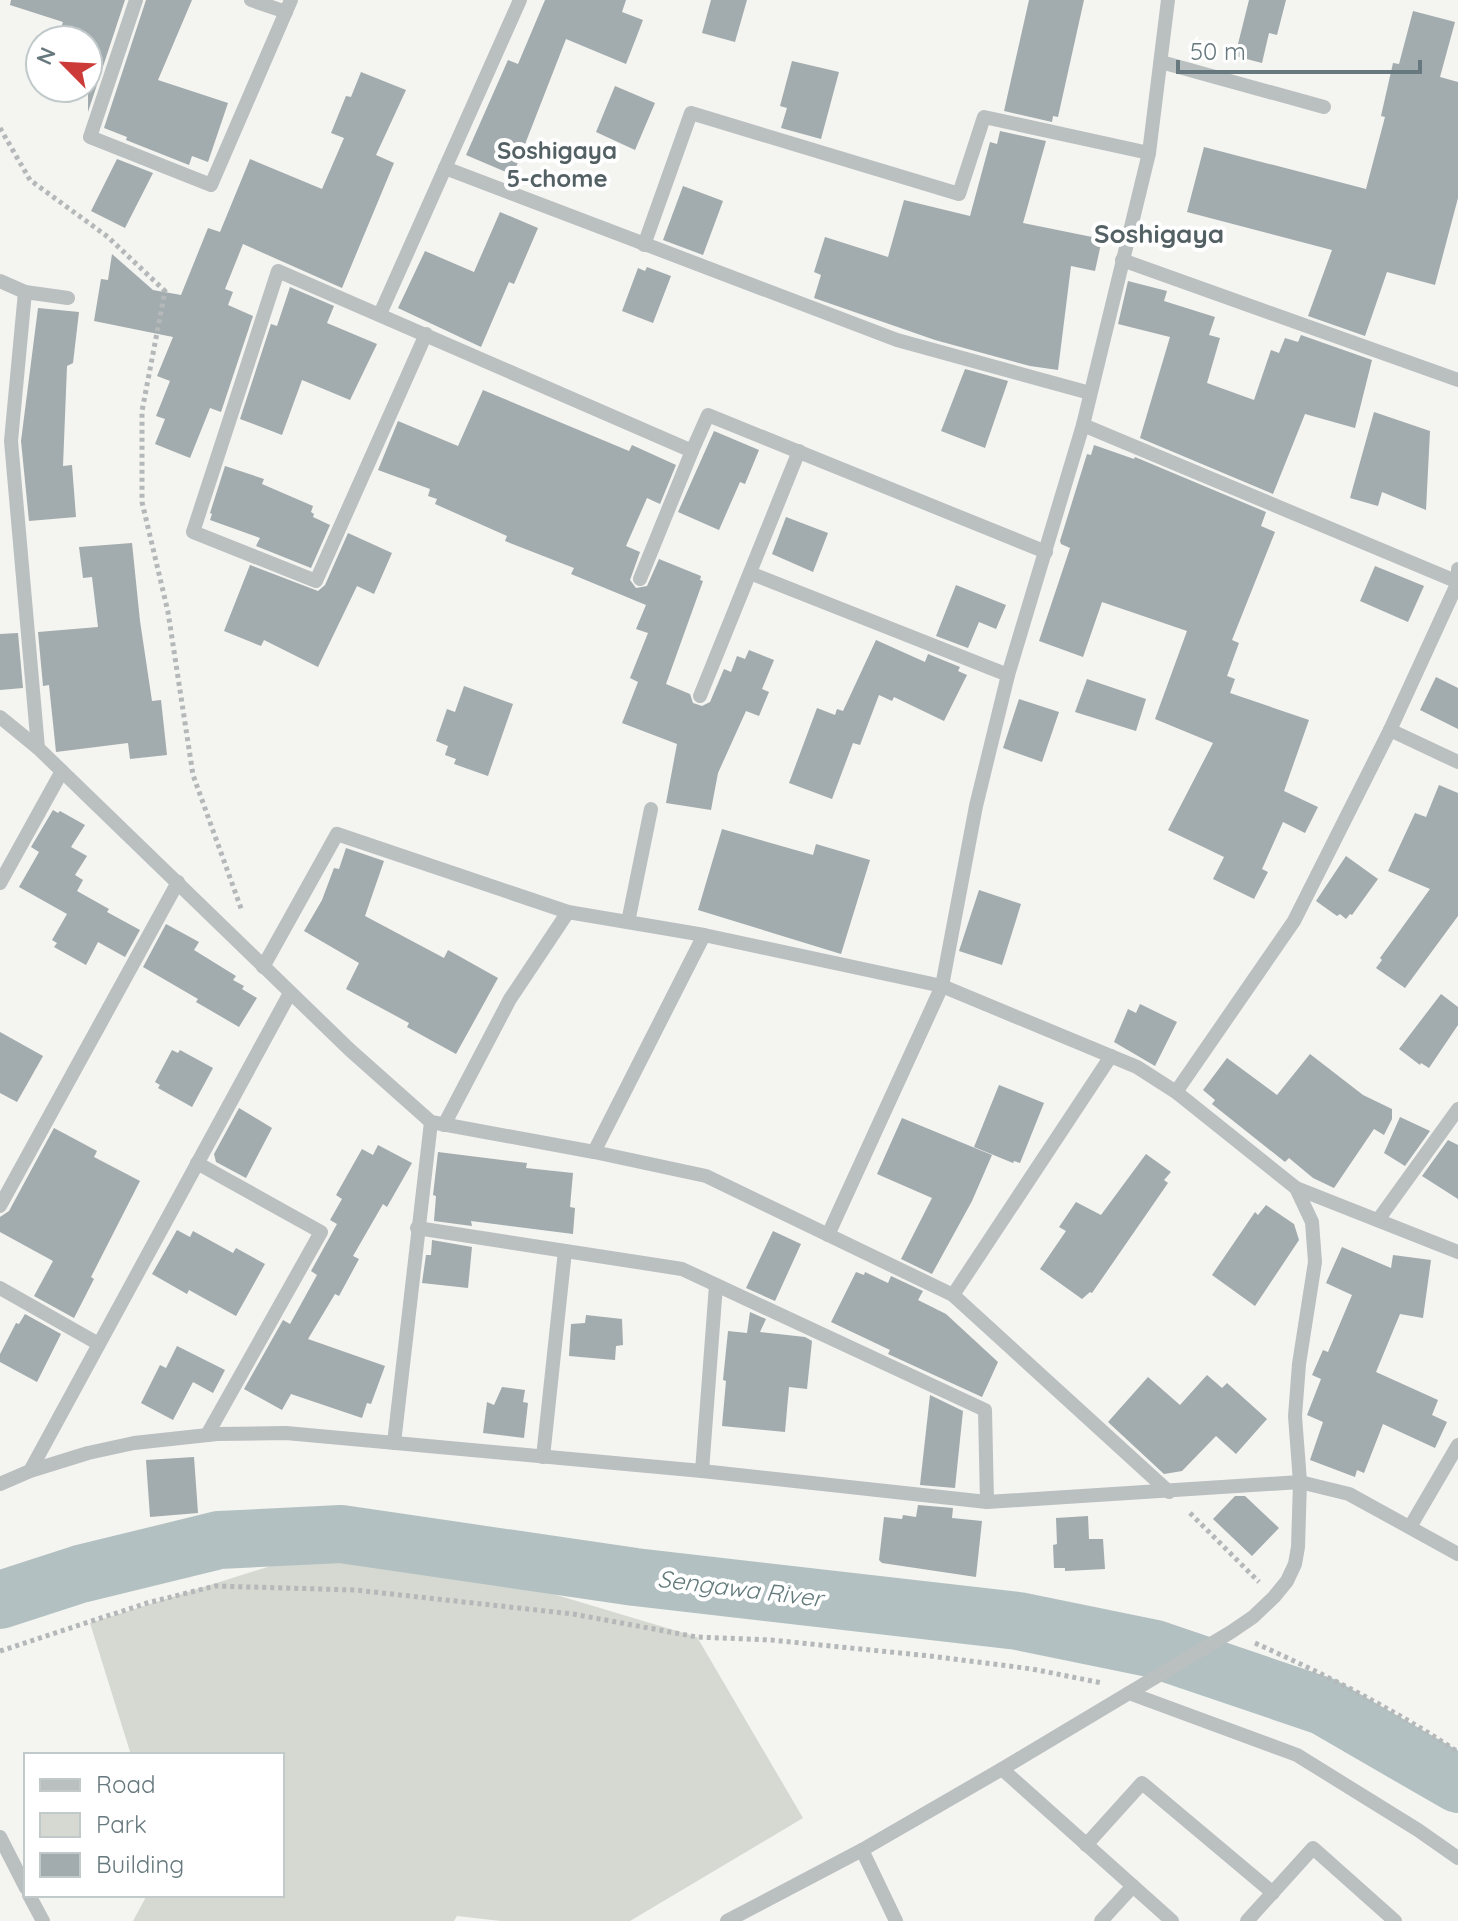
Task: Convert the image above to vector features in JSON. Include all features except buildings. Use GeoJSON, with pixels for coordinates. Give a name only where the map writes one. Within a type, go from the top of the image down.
{"type":"FeatureCollection","features":[{"type":"Feature","properties":{"kind":"street"},"geometry":{"type":"LineString","coordinates":[[136,0],[90,137],[211,185],[289,6],[251,0]]}},
{"type":"Feature","properties":{"kind":"street"},"geometry":{"type":"LineString","coordinates":[[380,314],[520,0]]}},
{"type":"Feature","properties":{"kind":"street"},"geometry":{"type":"LineString","coordinates":[[828,1235],[942,986],[976,806],[1008,675],[1083,425],[1149,153],[1168,0]]}},
{"type":"Feature","properties":{"kind":"street"},"geometry":{"type":"LineString","coordinates":[[1161,62],[1324,107]]}},
{"type":"Feature","properties":{"kind":"street"},"geometry":{"type":"LineString","coordinates":[[644,245],[691,113],[959,194],[984,117],[1149,153]]}},
{"type":"Feature","properties":{"kind":"street"},"geometry":{"type":"LineString","coordinates":[[445,168],[897,340],[1090,393]]}},
{"type":"Feature","properties":{"kind":"street"},"geometry":{"type":"LineString","coordinates":[[1122,260],[1458,380]]}},
{"type":"Feature","properties":{"kind":"street"},"geometry":{"type":"LineString","coordinates":[[426,334],[316,581],[193,532],[278,271],[380,314],[426,334],[692,451]]}},
{"type":"Feature","properties":{"kind":"street"},"geometry":{"type":"LineString","coordinates":[[0,281],[25,292],[68,298]]}},
{"type":"Feature","properties":{"kind":"street"},"geometry":{"type":"LineString","coordinates":[[25,292],[11,441],[38,748]]}},
{"type":"Feature","properties":{"kind":"street"},"geometry":{"type":"LineString","coordinates":[[640,579],[708,415],[1046,552]]}},
{"type":"Feature","properties":{"kind":"street"},"geometry":{"type":"LineString","coordinates":[[1083,425],[1458,582]]}},
{"type":"Feature","properties":{"kind":"street"},"geometry":{"type":"LineString","coordinates":[[700,696],[799,451]]}},
{"type":"Feature","properties":{"kind":"street"},"geometry":{"type":"LineString","coordinates":[[1176,1092],[1294,921],[1390,730],[1458,582],[1458,569]]}},
{"type":"Feature","properties":{"kind":"street"},"geometry":{"type":"LineString","coordinates":[[750,573],[1008,675]]}},
{"type":"Feature","properties":{"kind":"street"},"geometry":{"type":"LineString","coordinates":[[0,717],[38,748],[290,993],[437,1124],[706,1176],[953,1295],[1169,1492]]}},
{"type":"Feature","properties":{"kind":"street"},"geometry":{"type":"LineString","coordinates":[[1390,730],[1458,762]]}},
{"type":"Feature","properties":{"kind":"street"},"geometry":{"type":"LineString","coordinates":[[0,883],[62,771]]}},
{"type":"Feature","properties":{"kind":"street"},"geometry":{"type":"LineString","coordinates":[[628,922],[651,809]]}},
{"type":"Feature","properties":{"kind":"street"},"geometry":{"type":"LineString","coordinates":[[263,967],[337,834],[568,912],[704,935],[942,986],[1137,1067],[1176,1092],[1296,1188],[1458,1252]]}},
{"type":"Feature","properties":{"kind":"street"},"geometry":{"type":"LineString","coordinates":[[0,1206],[178,882]]}},
{"type":"Feature","properties":{"kind":"street"},"geometry":{"type":"LineString","coordinates":[[394,1443],[417,1228],[437,1124],[510,999],[568,912]]}},
{"type":"Feature","properties":{"kind":"street"},"geometry":{"type":"LineString","coordinates":[[594,1152],[704,935]]}},
{"type":"Feature","properties":{"kind":"street"},"geometry":{"type":"LineString","coordinates":[[30,1471],[290,993]]}},
{"type":"Feature","properties":{"kind":"street"},"geometry":{"type":"LineString","coordinates":[[953,1295],[1111,1056]]}},
{"type":"Feature","properties":{"kind":"street"},"geometry":{"type":"LineString","coordinates":[[1378,1220],[1458,1109]]}},
{"type":"Feature","properties":{"kind":"street"},"geometry":{"type":"LineString","coordinates":[[197,1163],[321,1232],[207,1435]]}},
{"type":"Feature","properties":{"kind":"street"},"geometry":{"type":"LineString","coordinates":[[736,1919],[1002,1769],[1226,1635],[1253,1617],[1287,1581],[1295,1564],[1300,1482],[1295,1416],[1299,1364],[1315,1262],[1312,1222],[1296,1188]]}},
{"type":"Feature","properties":{"kind":"street"},"geometry":{"type":"LineString","coordinates":[[417,1228],[682,1269],[985,1410],[987,1502]]}},
{"type":"Feature","properties":{"kind":"street"},"geometry":{"type":"LineString","coordinates":[[543,1457],[565,1251]]}},
{"type":"Feature","properties":{"kind":"street"},"geometry":{"type":"LineString","coordinates":[[702,1471],[716,1285]]}},
{"type":"Feature","properties":{"kind":"street"},"geometry":{"type":"LineString","coordinates":[[0,1288],[97,1343]]}},
{"type":"Feature","properties":{"kind":"street"},"geometry":{"type":"LineString","coordinates":[[0,1484],[88,1453],[134,1443],[207,1435],[286,1433],[702,1471],[987,1502],[1300,1482],[1349,1494],[1458,1554]]}},
{"type":"Feature","properties":{"kind":"street"},"geometry":{"type":"LineString","coordinates":[[1410,1527],[1458,1445]]}},
{"type":"Feature","properties":{"kind":"street"},"geometry":{"type":"LineString","coordinates":[[1129,1693],[1297,1755],[1458,1858]]}},
{"type":"Feature","properties":{"kind":"street"},"geometry":{"type":"LineString","coordinates":[[1002,1769],[1172,1921]]}},
{"type":"Feature","properties":{"kind":"street"},"geometry":{"type":"LineString","coordinates":[[1086,1845],[1142,1783],[1273,1893]]}},
{"type":"Feature","properties":{"kind":"street"},"geometry":{"type":"LineString","coordinates":[[0,1837],[24,1884]]}},
{"type":"Feature","properties":{"kind":"street"},"geometry":{"type":"LineString","coordinates":[[1247,1921],[1313,1848],[1395,1921]]}},
{"type":"Feature","properties":{"kind":"street"},"geometry":{"type":"LineString","coordinates":[[862,1850],[896,1921]]}},
{"type":"Feature","properties":{"kind":"street"},"geometry":{"type":"LineString","coordinates":[[1101,1921],[1133,1886]]}},
{"type":"Feature","properties":{"kind":"street"},"geometry":{"type":"LineString","coordinates":[[30,1897],[43,1921]]}},
{"type":"Feature","properties":{"kind":"path"},"geometry":{"type":"LineString","coordinates":[[0,128],[30,180],[108,237],[165,291],[142,411],[142,502],[168,612],[193,775],[243,915]]}},
{"type":"Feature","properties":{"kind":"path"},"geometry":{"type":"LineString","coordinates":[[1169,1492],[1274,1597]]}},
{"type":"Feature","properties":{"kind":"path"},"geometry":{"type":"LineString","coordinates":[[0,1651],[147,1603],[215,1586],[355,1590],[573,1614],[697,1637],[771,1640],[1032,1669],[1103,1683],[1129,1693]]}},
{"type":"Feature","properties":{"kind":"path"},"geometry":{"type":"LineString","coordinates":[[1226,1635],[1342,1682],[1458,1752]]}},
{"type":"Feature","properties":{"kind":"green space"},"geometry":{"type":"Polygon","coordinates":[[[362,1537],[697,1637],[803,1818],[630,1921],[501,1921],[457,1916],[454,1921],[133,1921],[146,1897],[284,1897],[284,1753],[130,1753],[90,1623],[362,1537]]]}},
{"type":"Feature","properties":{"kind":"waterway","name":"Sengawa River"},"geometry":{"type":"LineString","coordinates":[[0,1600],[80,1574],[219,1540],[341,1534],[635,1577],[1018,1621],[1155,1649],[1323,1706],[1458,1784]]}},
{"type":"Feature","properties":{"kind":"district","name":"Soshigaya 5-chome"},"geometry":{"type":"Point","coordinates":[557,165]}},
{"type":"Feature","properties":{"kind":"district","name":"Soshigaya"},"geometry":{"type":"Point","coordinates":[1159,234]}}]}
